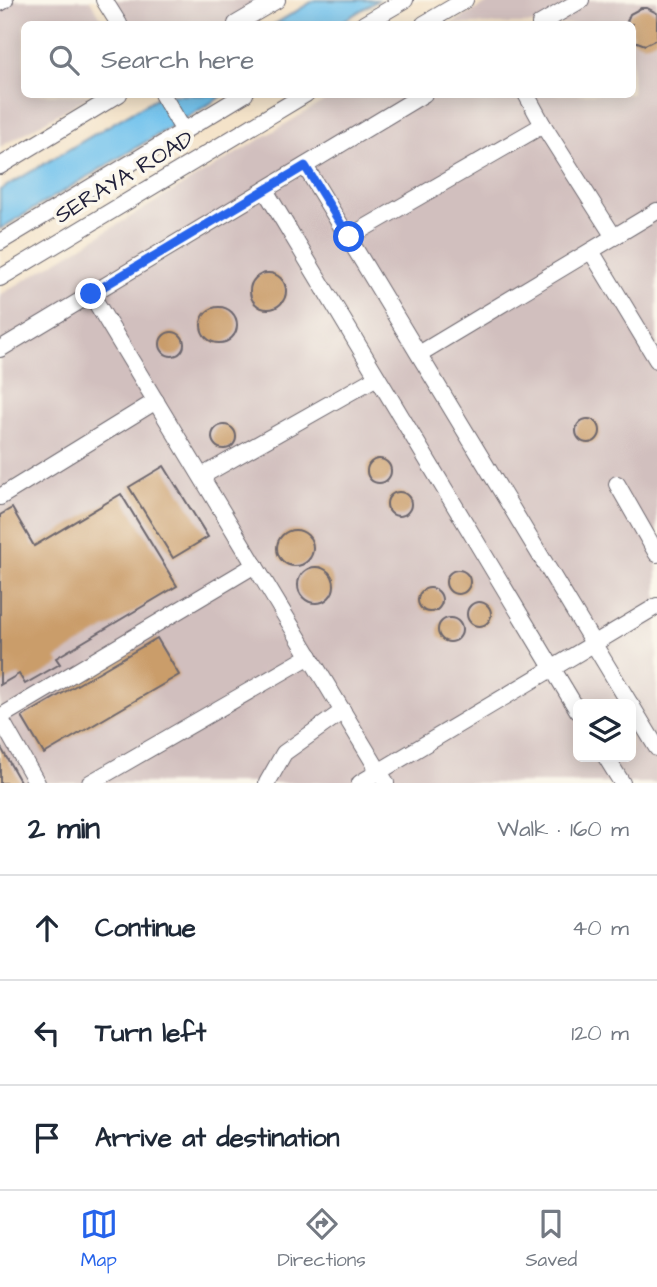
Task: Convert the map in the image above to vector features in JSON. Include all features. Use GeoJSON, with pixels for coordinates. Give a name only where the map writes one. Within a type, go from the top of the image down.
{"type":"FeatureCollection","features":[{"type":"Feature","properties":{"kind":"street"},"geometry":{"type":"LineString","coordinates":[[0,3],[5,0]]}},
{"type":"Feature","properties":{"kind":"street"},"geometry":{"type":"LineString","coordinates":[[104,0],[117,21]]}},
{"type":"Feature","properties":{"kind":"street"},"geometry":{"type":"LineString","coordinates":[[241,21],[277,0]]}},
{"type":"Feature","properties":{"kind":"street"},"geometry":{"type":"LineString","coordinates":[[369,21],[405,0]]}},
{"type":"Feature","properties":{"kind":"street"},"geometry":{"type":"LineString","coordinates":[[429,21],[465,0]]}},
{"type":"Feature","properties":{"kind":"street"},"geometry":{"type":"LineString","coordinates":[[545,21],[581,0]]}},
{"type":"Feature","properties":{"kind":"street"},"geometry":{"type":"LineString","coordinates":[[0,166],[112,98]]}},
{"type":"Feature","properties":{"kind":"street"},"geometry":{"type":"LineString","coordinates":[[164,98],[182,128]]}},
{"type":"Feature","properties":{"kind":"street"},"geometry":{"type":"LineString","coordinates":[[0,242],[182,128],[238,98]]}},
{"type":"Feature","properties":{"kind":"street","name":"SERAYA ROAD"},"geometry":{"type":"LineString","coordinates":[[0,278],[299,98]]}},
{"type":"Feature","properties":{"kind":"street"},"geometry":{"type":"LineString","coordinates":[[0,349],[417,98]]}},
{"type":"Feature","properties":{"kind":"street"},"geometry":{"type":"LineString","coordinates":[[528,98],[614,237]]}},
{"type":"Feature","properties":{"kind":"street"},"geometry":{"type":"LineString","coordinates":[[349,237],[543,125]]}},
{"type":"Feature","properties":{"kind":"street"},"geometry":{"type":"LineString","coordinates":[[305,166],[626,699]]}},
{"type":"Feature","properties":{"kind":"street"},"geometry":{"type":"LineString","coordinates":[[265,190],[573,703]]}},
{"type":"Feature","properties":{"kind":"street"},"geometry":{"type":"LineString","coordinates":[[419,354],[657,211]]}},
{"type":"Feature","properties":{"kind":"street"},"geometry":{"type":"LineString","coordinates":[[591,251],[657,360]]}},
{"type":"Feature","properties":{"kind":"street"},"geometry":{"type":"LineString","coordinates":[[91,294],[383,777]]}},
{"type":"Feature","properties":{"kind":"street"},"geometry":{"type":"LineString","coordinates":[[202,476],[377,377]]}},
{"type":"Feature","properties":{"kind":"street"},"geometry":{"type":"LineString","coordinates":[[0,497],[156,401]]}},
{"type":"Feature","properties":{"kind":"street"},"geometry":{"type":"LineString","coordinates":[[617,484],[657,554]]}},
{"type":"Feature","properties":{"kind":"street"},"geometry":{"type":"LineString","coordinates":[[37,783],[0,718],[255,565]]}},
{"type":"Feature","properties":{"kind":"street"},"geometry":{"type":"LineString","coordinates":[[360,783],[383,777],[552,668],[657,606]]}},
{"type":"Feature","properties":{"kind":"street"},"geometry":{"type":"LineString","coordinates":[[90,783],[310,656]]}},
{"type":"Feature","properties":{"kind":"street"},"geometry":{"type":"LineString","coordinates":[[267,783],[284,753],[343,711]]}},
{"type":"Feature","properties":{"kind":"street"},"geometry":{"type":"LineString","coordinates":[[636,715],[657,748]]}},
{"type":"Feature","properties":{"kind":"street"},"geometry":{"type":"LineString","coordinates":[[609,762],[621,783]]}},
{"type":"Feature","properties":{"kind":"shaded area"},"geometry":{"type":"Polygon","coordinates":[[[0,0],[90,0],[103,21],[21,21],[21,98],[86,98],[0,147],[0,0]]]}},
{"type":"Feature","properties":{"kind":"shaded area"},"geometry":{"type":"Polygon","coordinates":[[[106,0],[271,0],[234,21],[118,21],[106,0]]]}},
{"type":"Feature","properties":{"kind":"shaded area"},"geometry":{"type":"Polygon","coordinates":[[[493,0],[657,0],[657,783],[0,783],[0,295],[329,98],[636,98],[636,21],[456,21],[493,0]]]}},
{"type":"Feature","properties":{"kind":"water"},"geometry":{"type":"Polygon","coordinates":[[[315,0],[378,0],[343,21],[280,21],[315,0]]]}},
{"type":"Feature","properties":{"kind":"water"},"geometry":{"type":"Polygon","coordinates":[[[156,98],[219,98],[0,229],[0,190],[156,98]]]}},
{"type":"Feature","properties":{"kind":"building"},"geometry":{"type":"Polygon","coordinates":[[[641,8],[657,13],[657,39],[645,45],[636,42],[636,21],[627,21],[630,14],[641,8]]]}},
{"type":"Feature","properties":{"kind":"building"},"geometry":{"type":"Polygon","coordinates":[[[268,273],[281,278],[286,291],[281,304],[268,309],[255,304],[250,291],[255,278],[268,273]]]}},
{"type":"Feature","properties":{"kind":"building"},"geometry":{"type":"Polygon","coordinates":[[[219,307],[232,312],[237,325],[232,338],[219,343],[206,338],[201,325],[206,312],[219,307]]]}},
{"type":"Feature","properties":{"kind":"building"},"geometry":{"type":"Polygon","coordinates":[[[172,332],[181,335],[184,344],[181,353],[172,356],[163,353],[160,344],[163,335],[172,332]]]}},
{"type":"Feature","properties":{"kind":"building"},"geometry":{"type":"Polygon","coordinates":[[[588,419],[597,422],[600,431],[597,440],[588,443],[579,440],[576,431],[579,422],[588,419]]]}},
{"type":"Feature","properties":{"kind":"building"},"geometry":{"type":"Polygon","coordinates":[[[224,425],[233,428],[236,437],[233,446],[224,449],[215,446],[212,437],[215,428],[224,425]]]}},
{"type":"Feature","properties":{"kind":"building"},"geometry":{"type":"Polygon","coordinates":[[[379,459],[388,462],[391,471],[388,480],[379,483],[370,480],[367,471],[370,462],[379,459]]]}},
{"type":"Feature","properties":{"kind":"building"},"geometry":{"type":"Polygon","coordinates":[[[164,466],[208,537],[173,558],[129,487],[164,466]]]}},
{"type":"Feature","properties":{"kind":"building"},"geometry":{"type":"Polygon","coordinates":[[[399,492],[408,495],[411,504],[408,513],[399,516],[390,513],[387,504],[390,495],[399,492]]]}},
{"type":"Feature","properties":{"kind":"building"},"geometry":{"type":"Polygon","coordinates":[[[121,494],[177,586],[56,658],[60,664],[25,684],[19,674],[0,685],[0,515],[12,508],[34,546],[121,494]]]}},
{"type":"Feature","properties":{"kind":"building"},"geometry":{"type":"Polygon","coordinates":[[[295,530],[308,535],[313,548],[308,561],[295,566],[282,561],[277,548],[282,535],[295,530]]]}},
{"type":"Feature","properties":{"kind":"building"},"geometry":{"type":"Polygon","coordinates":[[[316,567],[329,572],[334,585],[329,598],[316,603],[303,598],[298,585],[303,572],[316,567]]]}},
{"type":"Feature","properties":{"kind":"building"},"geometry":{"type":"Polygon","coordinates":[[[458,570],[467,573],[470,582],[467,591],[458,594],[449,591],[446,582],[449,573],[458,570]]]}},
{"type":"Feature","properties":{"kind":"building"},"geometry":{"type":"Polygon","coordinates":[[[430,588],[439,591],[442,600],[439,609],[430,612],[421,609],[418,600],[421,591],[430,588]]]}},
{"type":"Feature","properties":{"kind":"building"},"geometry":{"type":"Polygon","coordinates":[[[479,602],[488,605],[491,614],[488,623],[479,626],[470,623],[467,614],[470,605],[479,602]]]}},
{"type":"Feature","properties":{"kind":"building"},"geometry":{"type":"Polygon","coordinates":[[[450,618],[459,621],[462,630],[459,639],[450,642],[441,639],[438,630],[441,621],[450,618]]]}},
{"type":"Feature","properties":{"kind":"building"},"geometry":{"type":"Polygon","coordinates":[[[157,638],[179,675],[44,754],[22,717],[157,638]]]}},
{"type":"Feature","properties":{"kind":"building"},"geometry":{"type":"Polygon","coordinates":[[[0,746],[21,783],[0,783],[0,746]]]}},
{"type":"Feature","properties":{"kind":"route"},"geometry":{"type":"LineString","coordinates":[[91,294],[305,166],[349,237]]}}]}
